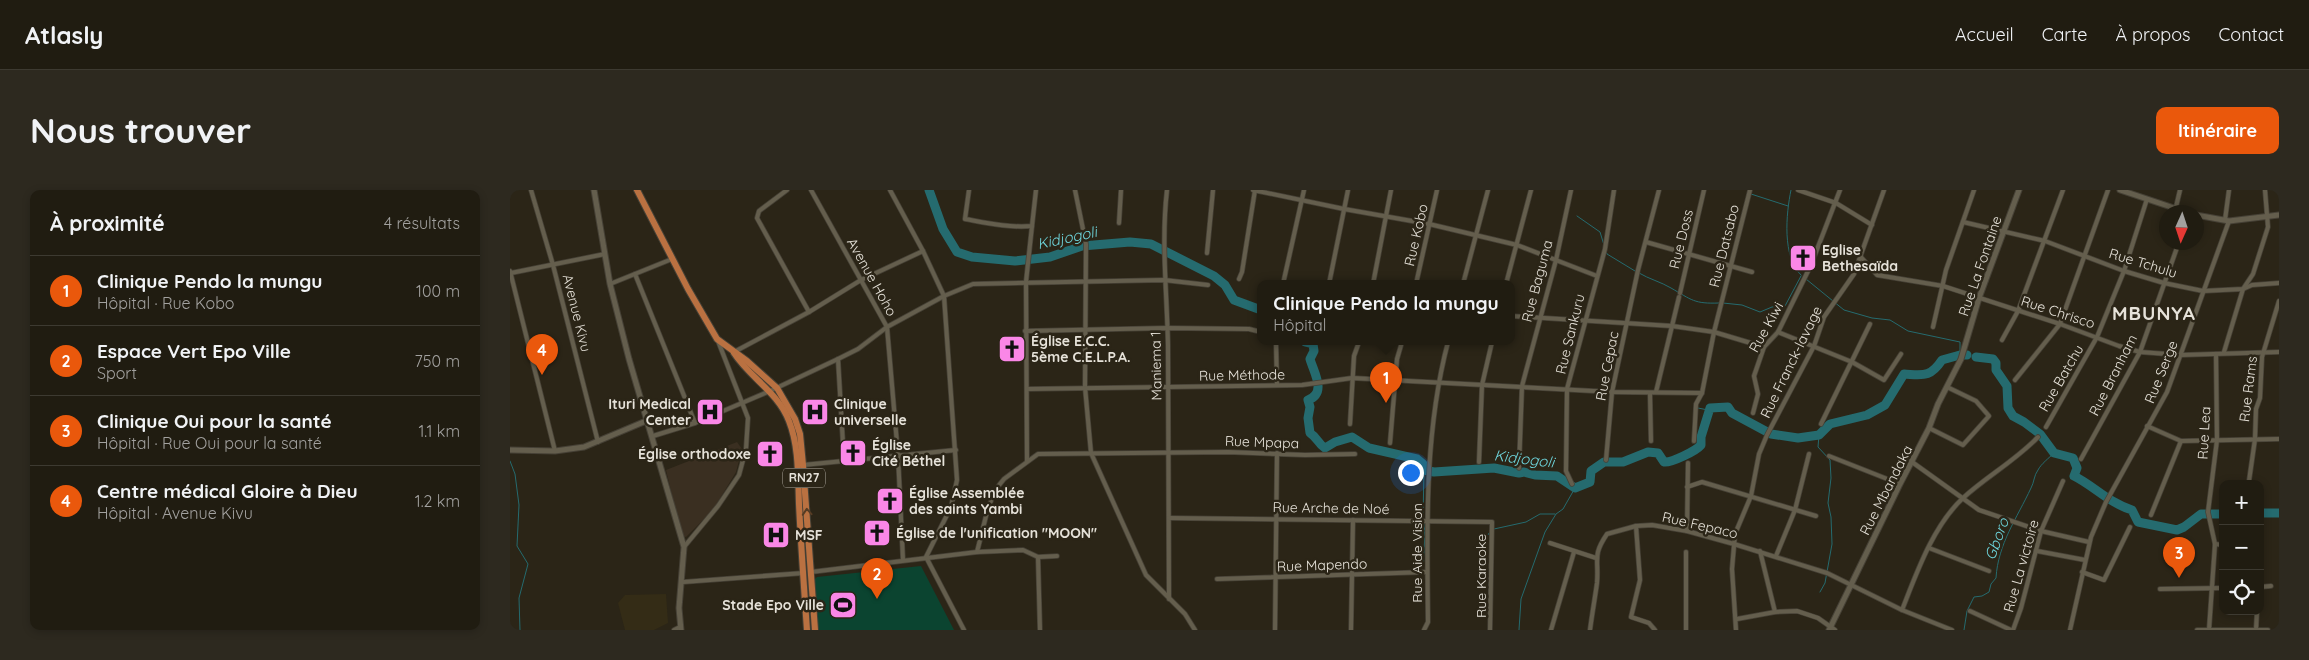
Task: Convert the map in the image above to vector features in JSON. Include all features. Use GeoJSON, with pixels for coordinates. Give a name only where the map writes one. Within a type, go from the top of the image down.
{"type":"FeatureCollection","features":[{"type":"Feature","properties":{"kind":"main road","name":"RN27"},"geometry":{"type":"LineString","coordinates":[[637,190],[672,259],[717,339],[747,361],[777,388],[795,419],[800,434],[815,630]]}},
{"type":"Feature","properties":{"kind":"main road","name":"RN27"},"geometry":{"type":"LineString","coordinates":[[734,352],[742,365],[770,391],[785,413],[794,436],[807,630]]}},
{"type":"Feature","properties":{"kind":"street","name":"Avenue Kivu"},"geometry":{"type":"LineString","coordinates":[[531,190],[553,265],[598,442]]}},
{"type":"Feature","properties":{"kind":"street"},"geometry":{"type":"LineString","coordinates":[[594,190],[610,284],[646,421],[653,436],[684,547],[683,582],[679,608],[681,628],[674,630]]}},
{"type":"Feature","properties":{"kind":"street","name":"Avenue Hoho"},"geometry":{"type":"LineString","coordinates":[[811,190],[887,327],[898,455],[903,560]]}},
{"type":"Feature","properties":{"kind":"street"},"geometry":{"type":"LineString","coordinates":[[890,190],[923,251],[944,296],[957,480],[952,507],[926,557]]}},
{"type":"Feature","properties":{"kind":"street"},"geometry":{"type":"LineString","coordinates":[[969,190],[965,219],[998,225],[1032,226]]}},
{"type":"Feature","properties":{"kind":"street"},"geometry":{"type":"LineString","coordinates":[[1027,462],[1026,282],[1036,190]]}},
{"type":"Feature","properties":{"kind":"street"},"geometry":{"type":"LineString","coordinates":[[1075,190],[1086,246],[1084,281],[1086,330],[1085,387],[1091,453],[1146,575],[1168,600],[1185,614],[1194,630]]}},
{"type":"Feature","properties":{"kind":"street"},"geometry":{"type":"LineString","coordinates":[[1119,223],[1121,190]]}},
{"type":"Feature","properties":{"kind":"street","name":"Maniema 1"},"geometry":{"type":"LineString","coordinates":[[1168,190],[1164,216],[1168,387],[1168,600]]}},
{"type":"Feature","properties":{"kind":"street"},"geometry":{"type":"LineString","coordinates":[[1207,253],[1213,190]]}},
{"type":"Feature","properties":{"kind":"street"},"geometry":{"type":"LineString","coordinates":[[1239,279],[1242,272],[1254,190],[1386,218],[1429,224],[1475,234],[1517,245],[1597,276]]}},
{"type":"Feature","properties":{"kind":"street"},"geometry":{"type":"LineString","coordinates":[[1284,280],[1304,190]]}},
{"type":"Feature","properties":{"kind":"street"},"geometry":{"type":"LineString","coordinates":[[1330,280],[1348,190]]}},
{"type":"Feature","properties":{"kind":"street"},"geometry":{"type":"LineString","coordinates":[[1374,280],[1391,190]]}},
{"type":"Feature","properties":{"kind":"street","name":"Rue Kobo"},"geometry":{"type":"LineString","coordinates":[[1417,280],[1438,190]]}},
{"type":"Feature","properties":{"kind":"street"},"geometry":{"type":"LineString","coordinates":[[1464,280],[1488,190]]}},
{"type":"Feature","properties":{"kind":"street"},"geometry":{"type":"LineString","coordinates":[[1507,280],[1531,190]]}},
{"type":"Feature","properties":{"kind":"street","name":"Rue Baguma"},"geometry":{"type":"LineString","coordinates":[[1519,468],[1522,386],[1539,316],[1556,260],[1571,190]]}},
{"type":"Feature","properties":{"kind":"street","name":"Rue Sankuru"},"geometry":{"type":"LineString","coordinates":[[1572,484],[1566,471],[1567,389],[1605,249],[1614,190]]}},
{"type":"Feature","properties":{"kind":"street"},"geometry":{"type":"LineString","coordinates":[[1659,190],[1646,242],[1752,272]]}},
{"type":"Feature","properties":{"kind":"street","name":"Rue Doss"},"geometry":{"type":"LineString","coordinates":[[1656,392],[1704,190]]}},
{"type":"Feature","properties":{"kind":"street","name":"Rue Datsabo"},"geometry":{"type":"LineString","coordinates":[[1694,441],[1696,405],[1702,393],[1714,332],[1750,190]]}},
{"type":"Feature","properties":{"kind":"street"},"geometry":{"type":"LineString","coordinates":[[1798,190],[1836,202],[1872,225]]}},
{"type":"Feature","properties":{"kind":"street"},"geometry":{"type":"LineString","coordinates":[[1836,202],[1840,190]]}},
{"type":"Feature","properties":{"kind":"street","name":"Rue Franck-lavage"},"geometry":{"type":"LineString","coordinates":[[1736,630],[1737,620],[1732,569],[1735,534],[1751,496],[1760,454],[1769,432],[1814,346],[1824,317],[1854,274],[1884,190]]}},
{"type":"Feature","properties":{"kind":"street"},"geometry":{"type":"LineString","coordinates":[[1933,327],[1946,270],[1974,190]]}},
{"type":"Feature","properties":{"kind":"street","name":"Rue La Fontaine"},"geometry":{"type":"LineString","coordinates":[[1961,359],[1979,298],[2019,190]]}},
{"type":"Feature","properties":{"kind":"street"},"geometry":{"type":"LineString","coordinates":[[2002,340],[2018,311],[2064,190]]}},
{"type":"Feature","properties":{"kind":"street"},"geometry":{"type":"LineString","coordinates":[[2015,380],[2060,324],[2108,190]]}},
{"type":"Feature","properties":{"kind":"street"},"geometry":{"type":"LineString","coordinates":[[2120,190],[2136,193],[2147,199],[2166,205]]}},
{"type":"Feature","properties":{"kind":"street"},"geometry":{"type":"LineString","coordinates":[[2177,205],[2180,190]]}},
{"type":"Feature","properties":{"kind":"street","name":"Rue Serge"},"geometry":{"type":"LineString","coordinates":[[2070,630],[2090,542],[2106,502],[2147,426],[2158,411],[2181,355],[2227,220],[2229,190]]}},
{"type":"Feature","properties":{"kind":"street"},"geometry":{"type":"LineString","coordinates":[[2224,352],[2243,289],[2253,274],[2268,226],[2265,190]]}},
{"type":"Feature","properties":{"kind":"street"},"geometry":{"type":"LineString","coordinates":[[784,191],[759,211],[757,218],[809,312]]}},
{"type":"Feature","properties":{"kind":"street","name":"Rue Batchu"},"geometry":{"type":"LineString","coordinates":[[2046,427],[2097,337],[2124,271],[2147,199]]}},
{"type":"Feature","properties":{"kind":"street","name":"Rue Kiwi"},"geometry":{"type":"LineString","coordinates":[[1753,413],[1758,394],[1754,376],[1764,347],[1778,332],[1805,276],[1836,202]]}},
{"type":"Feature","properties":{"kind":"street"},"geometry":{"type":"LineString","coordinates":[[2204,216],[2227,220],[2279,215]]}},
{"type":"Feature","properties":{"kind":"street","name":"Rue Tchulu"},"geometry":{"type":"LineString","coordinates":[[1963,222],[2005,230],[2045,241],[2124,271],[2164,283],[2203,291],[2243,289],[2252,285],[2279,283]]}},
{"type":"Feature","properties":{"kind":"street","name":"Rue Cepac"},"geometry":{"type":"LineString","coordinates":[[1606,460],[1612,392],[1636,277],[1646,242]]}},
{"type":"Feature","properties":{"kind":"street","name":"Rue Branham"},"geometry":{"type":"LineString","coordinates":[[2082,459],[2140,352],[2176,250]]}},
{"type":"Feature","properties":{"kind":"street"},"geometry":{"type":"LineString","coordinates":[[734,352],[809,312],[861,280],[923,251]]}},
{"type":"Feature","properties":{"kind":"street"},"geometry":{"type":"LineString","coordinates":[[555,451],[510,272],[605,254]]}},
{"type":"Feature","properties":{"kind":"street","name":"Rue Chrisco"},"geometry":{"type":"LineString","coordinates":[[1860,256],[1877,275],[1943,286],[2140,352],[2181,355],[2224,352],[2279,352]]}},
{"type":"Feature","properties":{"kind":"street"},"geometry":{"type":"LineString","coordinates":[[610,284],[672,259]]}},
{"type":"Feature","properties":{"kind":"street"},"geometry":{"type":"LineString","coordinates":[[635,274],[695,423]]}},
{"type":"Feature","properties":{"kind":"street"},"geometry":{"type":"LineString","coordinates":[[653,436],[695,423],[777,388],[858,349],[887,327],[944,296],[973,284],[1164,280],[1208,285]]}},
{"type":"Feature","properties":{"kind":"street","name":"Rue Rams"},"geometry":{"type":"LineString","coordinates":[[2249,480],[2255,440],[2256,409],[2260,398],[2262,357],[2279,301]]}},
{"type":"Feature","properties":{"kind":"street"},"geometry":{"type":"LineString","coordinates":[[1515,316],[1539,316],[1672,326],[1714,332],[1764,347]]}},
{"type":"Feature","properties":{"kind":"street"},"geometry":{"type":"LineString","coordinates":[[1821,424],[1870,324]]}},
{"type":"Feature","properties":{"kind":"street"},"geometry":{"type":"LineString","coordinates":[[1025,331],[1167,328],[1249,329],[1257,331]]}},
{"type":"Feature","properties":{"kind":"street"},"geometry":{"type":"LineString","coordinates":[[1778,332],[1852,362],[1884,380],[1901,354]]}},
{"type":"Feature","properties":{"kind":"street"},"geometry":{"type":"LineString","coordinates":[[684,547],[718,506],[740,475],[746,449],[748,418],[717,339]]}},
{"type":"Feature","properties":{"kind":"street"},"geometry":{"type":"LineString","coordinates":[[1276,345],[1277,385]]}},
{"type":"Feature","properties":{"kind":"street"},"geometry":{"type":"LineString","coordinates":[[1350,424],[1354,356],[1358,345]]}},
{"type":"Feature","properties":{"kind":"street"},"geometry":{"type":"LineString","coordinates":[[1390,443],[1397,359],[1401,345]]}},
{"type":"Feature","properties":{"kind":"street","name":"Rue Aide Vision"},"geometry":{"type":"LineString","coordinates":[[1424,630],[1428,622],[1428,475],[1438,381],[1447,345]]}},
{"type":"Feature","properties":{"kind":"street"},"geometry":{"type":"LineString","coordinates":[[1479,462],[1482,385],[1491,345]]}},
{"type":"Feature","properties":{"kind":"street","name":"Rue Lea"},"geometry":{"type":"LineString","coordinates":[[2215,544],[2208,513],[2217,440],[2216,354]]}},
{"type":"Feature","properties":{"kind":"street"},"geometry":{"type":"LineString","coordinates":[[838,359],[844,461]]}},
{"type":"Feature","properties":{"kind":"street","name":"Rue Mbandaka"},"geometry":{"type":"LineString","coordinates":[[1832,629],[1961,359]]}},
{"type":"Feature","properties":{"kind":"street","name":"Rue Méthode"},"geometry":{"type":"LineString","coordinates":[[1027,388],[1302,385],[1318,381],[1352,378],[1438,381],[1650,394]]}},
{"type":"Feature","properties":{"kind":"street"},"geometry":{"type":"LineString","coordinates":[[1929,428],[1963,445],[1989,416],[1976,401],[1947,387]]}},
{"type":"Feature","properties":{"kind":"street"},"geometry":{"type":"LineString","coordinates":[[1651,441],[1650,394],[1656,392],[1702,393]]}},
{"type":"Feature","properties":{"kind":"street"},"geometry":{"type":"LineString","coordinates":[[510,450],[555,451],[584,447],[646,421]]}},
{"type":"Feature","properties":{"kind":"street"},"geometry":{"type":"LineString","coordinates":[[2147,426],[2181,441],[2279,439]]}},
{"type":"Feature","properties":{"kind":"street"},"geometry":{"type":"LineString","coordinates":[[1902,610],[1938,530],[1962,498],[2021,455],[2038,438]]}},
{"type":"Feature","properties":{"kind":"street"},"geometry":{"type":"LineString","coordinates":[[2150,515],[2181,441]]}},
{"type":"Feature","properties":{"kind":"street"},"geometry":{"type":"LineString","coordinates":[[803,466],[956,450]]}},
{"type":"Feature","properties":{"kind":"street","name":"Rue Mpapa"},"geometry":{"type":"LineString","coordinates":[[977,552],[988,508],[996,489],[1004,479],[1038,454],[1168,452],[1355,454]]}},
{"type":"Feature","properties":{"kind":"street"},"geometry":{"type":"LineString","coordinates":[[1275,630],[1276,453]]}},
{"type":"Feature","properties":{"kind":"street"},"geometry":{"type":"LineString","coordinates":[[1776,556],[1795,510],[1809,454]]}},
{"type":"Feature","properties":{"kind":"street"},"geometry":{"type":"LineString","coordinates":[[1829,456],[1900,484]]}},
{"type":"Feature","properties":{"kind":"street"},"geometry":{"type":"LineString","coordinates":[[1912,462],[1988,514],[2041,531],[2090,542]]}},
{"type":"Feature","properties":{"kind":"street"},"geometry":{"type":"LineString","coordinates":[[1687,531],[1688,463]]}},
{"type":"Feature","properties":{"kind":"street","name":"Rue La victoire"},"geometry":{"type":"LineString","coordinates":[[2012,630],[2037,551],[2041,531],[2063,481]]}},
{"type":"Feature","properties":{"kind":"street"},"geometry":{"type":"LineString","coordinates":[[1687,487],[1702,482],[1816,516]]}},
{"type":"Feature","properties":{"kind":"street","name":"Rue Arche de Noé"},"geometry":{"type":"LineString","coordinates":[[1169,518],[1492,522]]}},
{"type":"Feature","properties":{"kind":"street"},"geometry":{"type":"LineString","coordinates":[[1351,630],[1353,520]]}},
{"type":"Feature","properties":{"kind":"street","name":"Rue Karaoke"},"geometry":{"type":"LineString","coordinates":[[1490,630],[1492,522]]}},
{"type":"Feature","properties":{"kind":"street","name":"Rue Fepaco"},"geometry":{"type":"LineString","coordinates":[[1590,630],[1597,580],[1596,558],[1599,545],[1607,534],[1636,526],[1652,525],[1687,531],[1760,551],[1827,573],[1902,610],[1952,630]]}},
{"type":"Feature","properties":{"kind":"street"},"geometry":{"type":"LineString","coordinates":[[1636,526],[1640,580],[1631,617],[1650,623],[1655,630]]}},
{"type":"Feature","properties":{"kind":"street"},"geometry":{"type":"LineString","coordinates":[[2082,572],[2104,580],[2130,527]]}},
{"type":"Feature","properties":{"kind":"street"},"geometry":{"type":"LineString","coordinates":[[1550,543],[1596,558]]}},
{"type":"Feature","properties":{"kind":"street"},"geometry":{"type":"LineString","coordinates":[[2209,630],[2210,588],[2215,544],[2219,544]]}},
{"type":"Feature","properties":{"kind":"street"},"geometry":{"type":"LineString","coordinates":[[1929,548],[1989,571]]}},
{"type":"Feature","properties":{"kind":"street"},"geometry":{"type":"LineString","coordinates":[[683,582],[803,573],[977,552],[1023,550],[1038,557],[1057,556]]}},
{"type":"Feature","properties":{"kind":"street"},"geometry":{"type":"LineString","coordinates":[[1760,551],[1775,612]]}},
{"type":"Feature","properties":{"kind":"street"},"geometry":{"type":"LineString","coordinates":[[2037,551],[2085,560]]}},
{"type":"Feature","properties":{"kind":"street"},"geometry":{"type":"LineString","coordinates":[[1551,630],[1574,552]]}},
{"type":"Feature","properties":{"kind":"street"},"geometry":{"type":"LineString","coordinates":[[1686,552],[1686,630]]}},
{"type":"Feature","properties":{"kind":"street"},"geometry":{"type":"LineString","coordinates":[[926,557],[964,630]]}},
{"type":"Feature","properties":{"kind":"street"},"geometry":{"type":"LineString","coordinates":[[1038,557],[1040,630]]}},
{"type":"Feature","properties":{"kind":"street","name":"Rue Mapendo"},"geometry":{"type":"LineString","coordinates":[[1217,580],[1428,572]]}},
{"type":"Feature","properties":{"kind":"street"},"geometry":{"type":"LineString","coordinates":[[2264,587],[2271,586]]}},
{"type":"Feature","properties":{"kind":"street"},"geometry":{"type":"LineString","coordinates":[[2160,589],[2219,588]]}},
{"type":"Feature","properties":{"kind":"street"},"geometry":{"type":"LineString","coordinates":[[1737,620],[1775,612],[1798,611],[1818,618],[1832,629]]}},
{"type":"Feature","properties":{"kind":"street"},"geometry":{"type":"LineString","coordinates":[[1970,611],[2012,630]]}},
{"type":"Feature","properties":{"kind":"street"},"geometry":{"type":"LineString","coordinates":[[2256,615],[2256,630]]}},
{"type":"Feature","properties":{"kind":"street"},"geometry":{"type":"LineString","coordinates":[[2197,630],[2268,630]]}},
{"type":"Feature","properties":{"kind":"shaded area"},"geometry":{"type":"Polygon","coordinates":[[[737,442],[742,449],[736,472],[713,510],[686,537],[682,536],[666,470],[737,442]]]}},
{"type":"Feature","properties":{"kind":"shaded area"},"geometry":{"type":"Polygon","coordinates":[[[666,594],[668,623],[654,630],[625,630],[618,603],[625,595],[666,594]]]}},
{"type":"Feature","properties":{"kind":"green space"},"geometry":{"type":"Polygon","coordinates":[[[921,566],[954,630],[817,630],[814,580],[817,577],[921,566]]]}},
{"type":"Feature","properties":{"kind":"waterway","name":"Kidjogoli"},"geometry":{"type":"LineString","coordinates":[[929,190],[943,229],[957,252],[972,257],[1015,261],[1050,257],[1082,246],[1130,242],[1151,244],[1214,276],[1225,285],[1234,300],[1257,309]]}},
{"type":"Feature","properties":{"kind":"waterway"},"geometry":{"type":"LineString","coordinates":[[1791,190],[1787,223],[1788,247],[1795,267],[1801,275]]}},
{"type":"Feature","properties":{"kind":"waterway"},"geometry":{"type":"LineString","coordinates":[[1751,194],[1788,206]]}},
{"type":"Feature","properties":{"kind":"waterway"},"geometry":{"type":"LineString","coordinates":[[1577,216],[1600,232],[1604,245]]}},
{"type":"Feature","properties":{"kind":"waterway"},"geometry":{"type":"LineString","coordinates":[[1606,251],[1607,254],[1635,271]]}},
{"type":"Feature","properties":{"kind":"waterway"},"geometry":{"type":"LineString","coordinates":[[1639,273],[1694,300],[1704,303],[1719,303]]}},
{"type":"Feature","properties":{"kind":"waterway"},"geometry":{"type":"LineString","coordinates":[[1723,303],[1742,305],[1760,312],[1772,307],[1785,306],[1801,276]]}},
{"type":"Feature","properties":{"kind":"waterway"},"geometry":{"type":"LineString","coordinates":[[1806,279],[1844,310],[1872,318],[1890,320],[1908,331],[1960,342],[1960,355]]}},
{"type":"Feature","properties":{"kind":"waterway","name":"Kidjogoli"},"geometry":{"type":"LineString","coordinates":[[1313,345],[1314,351],[1310,359],[1318,382],[1318,388],[1314,397],[1308,400],[1310,407],[1308,418],[1310,433],[1325,448],[1335,442],[1352,437],[1369,448],[1417,459],[1423,464],[1424,470],[1434,472],[1494,468],[1519,473],[1557,476],[1575,488],[1590,482],[1591,471],[1604,462],[1623,462],[1648,452],[1658,453],[1664,462],[1667,462],[1694,450],[1701,445],[1701,437],[1710,408],[1728,407],[1732,413],[1771,434],[1798,438],[1819,435],[1830,424],[1867,415],[1885,405],[1904,374],[1930,373],[1942,360],[1967,355]]}},
{"type":"Feature","properties":{"kind":"waterway","name":"Kidjogoli"},"geometry":{"type":"LineString","coordinates":[[1976,357],[1993,359],[1996,363],[1996,370],[2007,386],[2008,408],[2013,416],[2040,434],[2054,453],[2073,458],[2077,468],[2074,476],[2109,499],[2132,510],[2138,522],[2177,530],[2201,514],[2219,514]]}},
{"type":"Feature","properties":{"kind":"waterway"},"geometry":{"type":"LineString","coordinates":[[1698,408],[1708,410]]}},
{"type":"Feature","properties":{"kind":"waterway"},"geometry":{"type":"LineString","coordinates":[[1819,435],[1818,447],[1830,460],[1831,478],[1828,503],[1831,517],[1832,544],[1825,583],[1820,592]]}},
{"type":"Feature","properties":{"kind":"waterway","name":"Gboro"},"geometry":{"type":"LineString","coordinates":[[1964,630],[1967,611],[1974,597],[1982,596],[1989,592],[1991,584],[1996,578],[2004,542],[2037,472],[2043,463],[2054,453]]}},
{"type":"Feature","properties":{"kind":"waterway"},"geometry":{"type":"LineString","coordinates":[[510,461],[515,474],[519,505],[517,546],[528,564],[519,598],[520,630]]}},
{"type":"Feature","properties":{"kind":"waterway"},"geometry":{"type":"LineString","coordinates":[[1423,519],[1424,470]]}},
{"type":"Feature","properties":{"kind":"waterway"},"geometry":{"type":"LineString","coordinates":[[1519,630],[1521,599],[1545,532],[1556,514],[1563,509],[1575,488]]}},
{"type":"Feature","properties":{"kind":"waterway","name":"Kidjogoli"},"geometry":{"type":"LineString","coordinates":[[2264,513],[2279,513]]}},
{"type":"Feature","properties":{"kind":"waterway"},"geometry":{"type":"LineString","coordinates":[[1494,529],[1526,522],[1540,514],[1555,514]]}},
{"type":"Feature","properties":{"kind":"waterway"},"geometry":{"type":"LineString","coordinates":[[1423,566],[1424,524]]}},
{"type":"Feature","properties":{"kind":"waterway"},"geometry":{"type":"LineString","coordinates":[[1484,540],[1490,532]]}},
{"type":"Feature","properties":{"kind":"place","name":"Eglise Bethesaïda"},"geometry":{"type":"Point","coordinates":[1803,258]}},
{"type":"Feature","properties":{"kind":"place","name":"Église E.C.C. 5ème C.E.L.P.A."},"geometry":{"type":"Point","coordinates":[1012,349]}},
{"type":"Feature","properties":{"kind":"place","name":"Centre médical Gloire à Dieu"},"geometry":{"type":"Point","coordinates":[542,375]}},
{"type":"Feature","properties":{"kind":"place","name":"Clinique Pendo la mungu"},"geometry":{"type":"Point","coordinates":[1386,403]}},
{"type":"Feature","properties":{"kind":"place","name":"Ituri Medical Center"},"geometry":{"type":"Point","coordinates":[710,412]}},
{"type":"Feature","properties":{"kind":"place","name":"Clinique universelle"},"geometry":{"type":"Point","coordinates":[815,412]}},
{"type":"Feature","properties":{"kind":"place","name":"Église Cité Béthel"},"geometry":{"type":"Point","coordinates":[853,453]}},
{"type":"Feature","properties":{"kind":"place","name":"Église orthodoxe"},"geometry":{"type":"Point","coordinates":[770,454]}},
{"type":"Feature","properties":{"kind":"place","name":"Église Assemblée des saints Yambi"},"geometry":{"type":"Point","coordinates":[890,501]}},
{"type":"Feature","properties":{"kind":"place","name":"Église de l'unification \"MOON\""},"geometry":{"type":"Point","coordinates":[877,533]}},
{"type":"Feature","properties":{"kind":"place","name":"MSF"},"geometry":{"type":"Point","coordinates":[776,535]}},
{"type":"Feature","properties":{"kind":"place","name":"Clinique Oui pour la santé"},"geometry":{"type":"Point","coordinates":[2179,578]}},
{"type":"Feature","properties":{"kind":"place","name":"Espace Vert Epo Ville"},"geometry":{"type":"Point","coordinates":[877,599]}},
{"type":"Feature","properties":{"kind":"place","name":"Stade Epo Ville"},"geometry":{"type":"Point","coordinates":[843,605]}},
{"type":"Feature","properties":{"kind":"district","name":"MBUNYA"},"geometry":{"type":"Point","coordinates":[2154,313]}}]}
